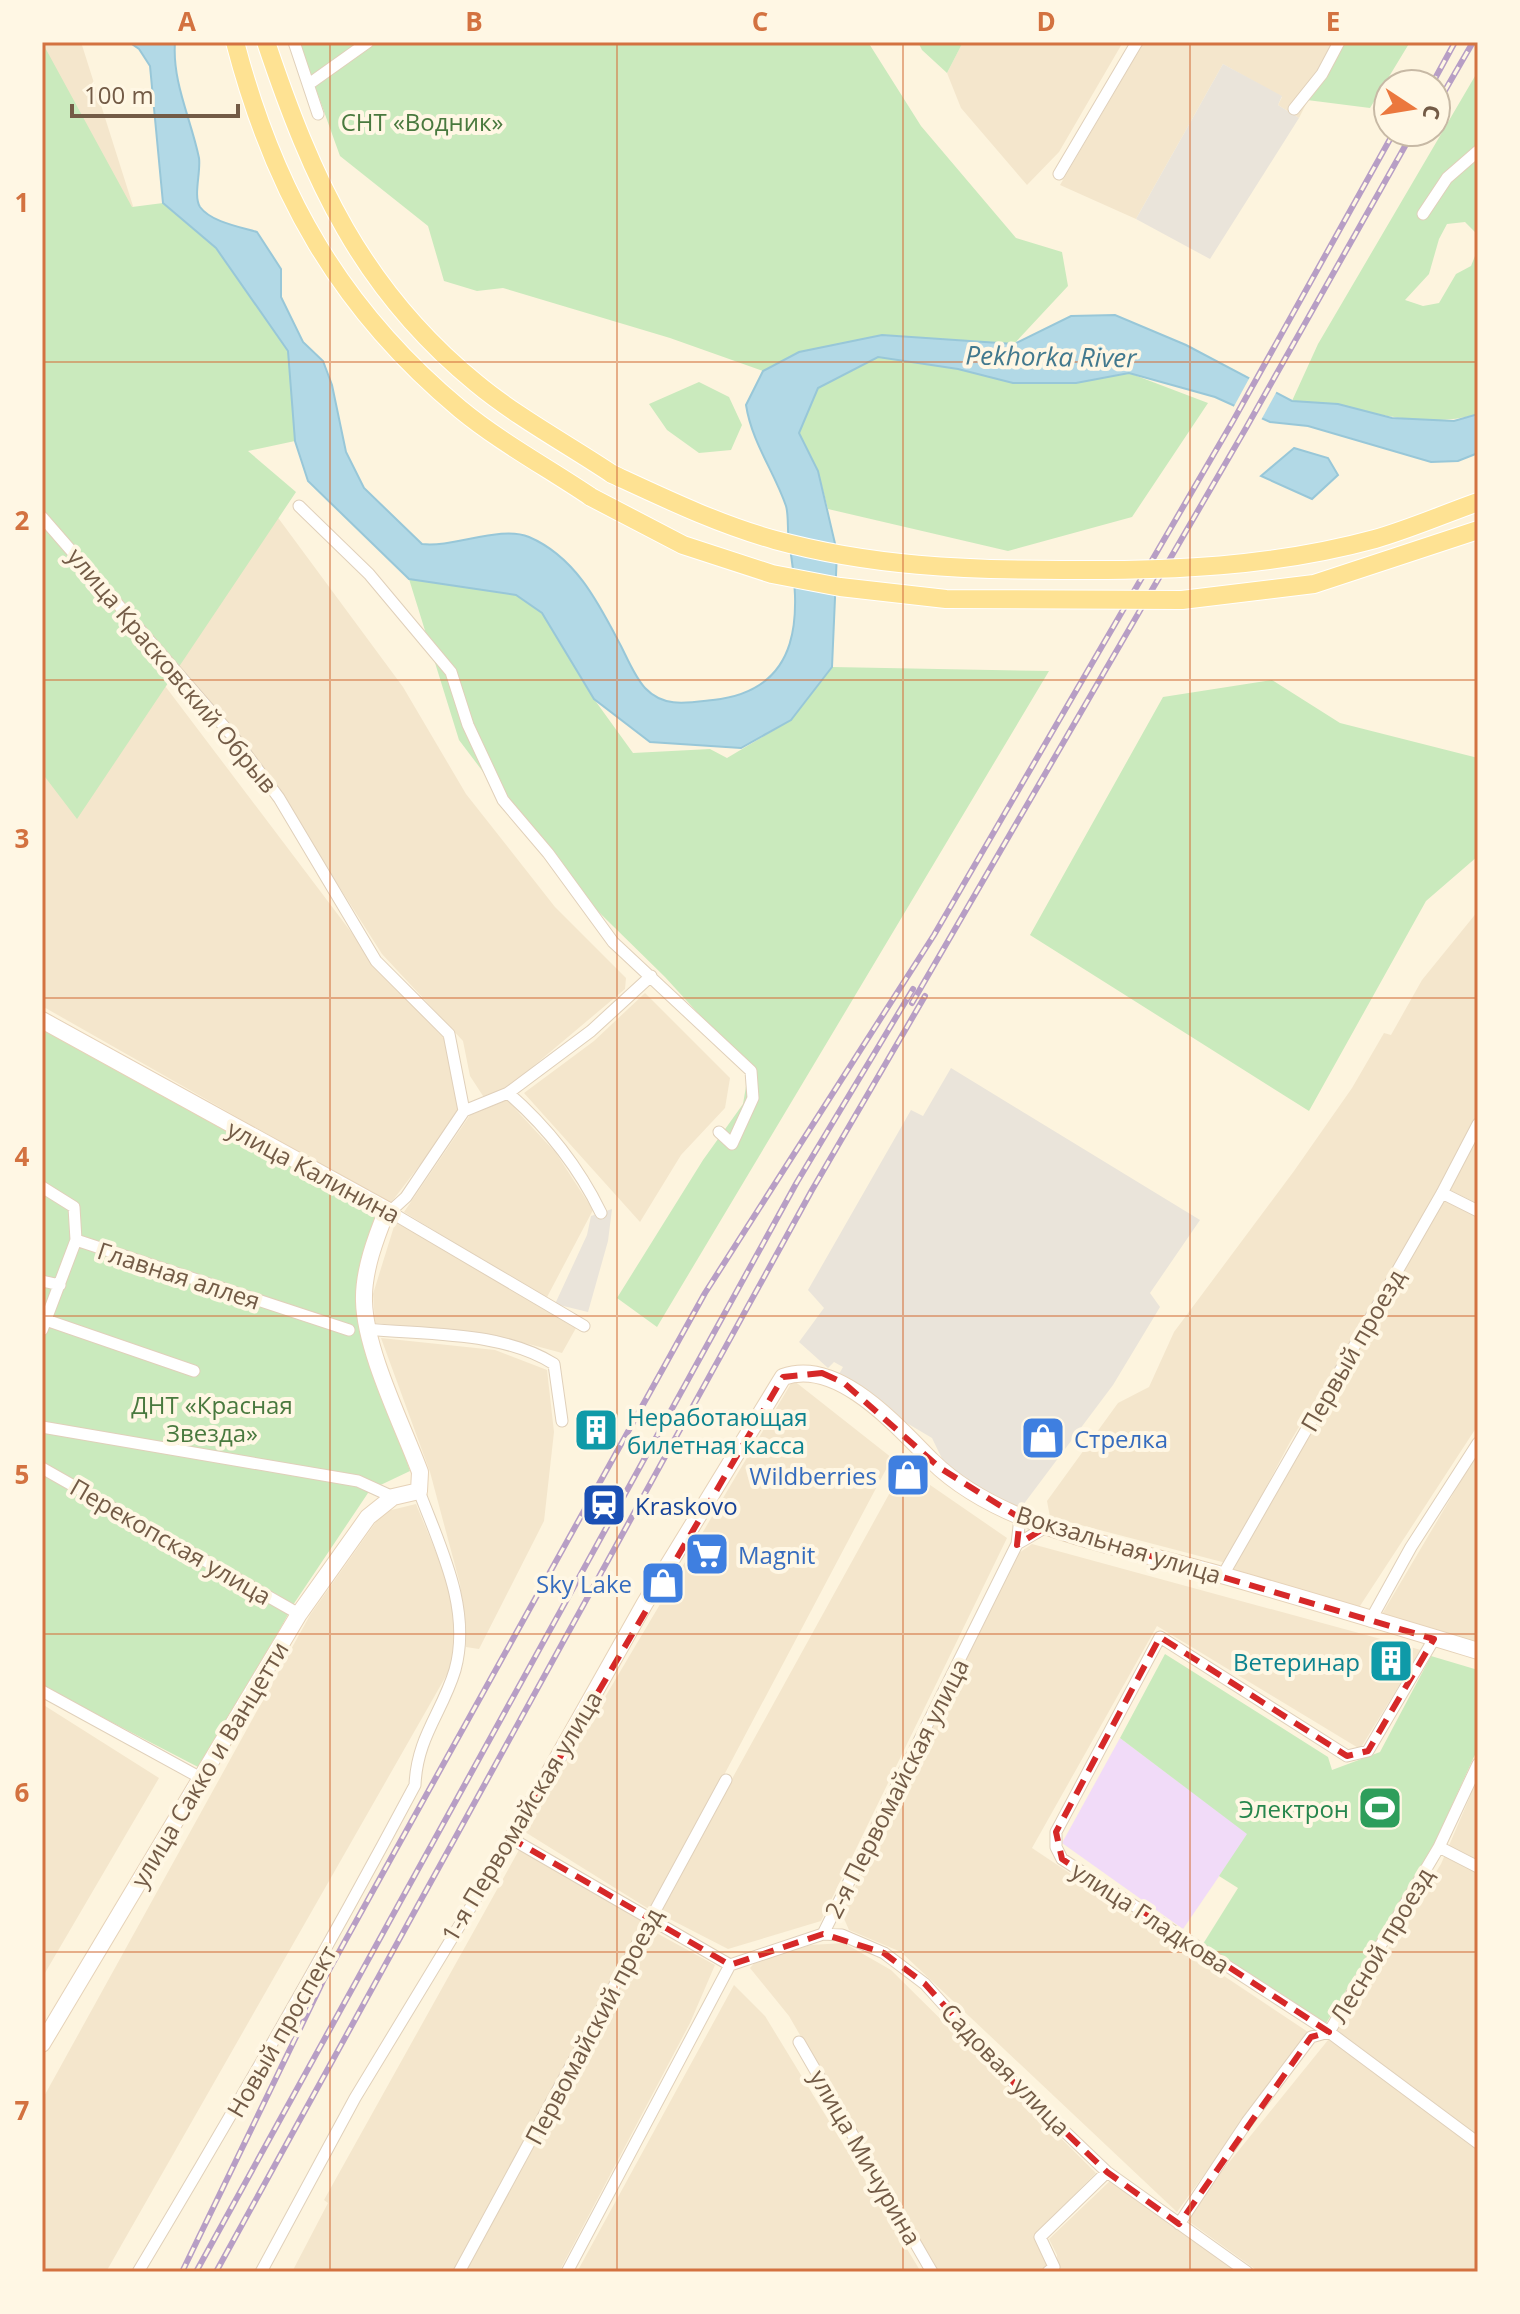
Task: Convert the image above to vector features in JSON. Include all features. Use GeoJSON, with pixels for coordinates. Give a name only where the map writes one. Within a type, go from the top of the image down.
{"type":"FeatureCollection","features":[{"type":"Feature","properties":{"kind":"main road"},"geometry":{"type":"LineString","coordinates":[[235,42],[246,86],[280,180],[323,257],[379,330],[461,410],[591,497],[683,545],[772,574],[840,587],[946,599],[1182,600],[1314,584],[1478,530]]}},
{"type":"Feature","properties":{"kind":"main road"},"geometry":{"type":"LineString","coordinates":[[266,42],[292,120],[336,219],[407,320],[477,384],[612,474],[700,516],[775,540],[847,557],[952,570],[1179,571],[1251,563],[1375,539],[1478,502]]}},
{"type":"Feature","properties":{"kind":"main road","name":"улица Калинина"},"geometry":{"type":"LineString","coordinates":[[42,1020],[387,1210]]}},
{"type":"Feature","properties":{"kind":"main road"},"geometry":{"type":"LineString","coordinates":[[387,1210],[368,1267],[363,1298],[367,1329],[420,1472],[419,1491],[393,1497]]}},
{"type":"Feature","properties":{"kind":"main road","name":"Вокзальная улица"},"geometry":{"type":"LineString","coordinates":[[796,1372],[822,1373],[844,1383],[912,1439],[940,1468],[1020,1518],[1478,1651]]}},
{"type":"Feature","properties":{"kind":"main road","name":"1-я Первомайская улица"},"geometry":{"type":"LineString","coordinates":[[512,1839],[645,1603],[783,1377],[796,1372]]}},
{"type":"Feature","properties":{"kind":"main road","name":"улица Сакко и Ванцетти"},"geometry":{"type":"LineString","coordinates":[[42,2044],[299,1614],[368,1517],[393,1497]]}},
{"type":"Feature","properties":{"kind":"street"},"geometry":{"type":"LineString","coordinates":[[294,42],[318,114]]}},
{"type":"Feature","properties":{"kind":"street"},"geometry":{"type":"LineString","coordinates":[[309,84],[368,42]]}},
{"type":"Feature","properties":{"kind":"street"},"geometry":{"type":"LineString","coordinates":[[1059,174],[1137,42]]}},
{"type":"Feature","properties":{"kind":"street"},"geometry":{"type":"LineString","coordinates":[[1294,109],[1322,74],[1339,42]]}},
{"type":"Feature","properties":{"kind":"street"},"geometry":{"type":"LineString","coordinates":[[1423,214],[1447,178],[1478,151]]}},
{"type":"Feature","properties":{"kind":"street"},"geometry":{"type":"LineString","coordinates":[[299,506],[369,574],[451,672],[468,725],[503,800],[548,853],[613,942],[751,1071],[753,1098],[732,1144],[719,1132]]}},
{"type":"Feature","properties":{"kind":"street","name":"улица Красковский Обрыв"},"geometry":{"type":"LineString","coordinates":[[42,517],[235,739],[279,798],[376,961],[449,1034],[464,1111]]}},
{"type":"Feature","properties":{"kind":"street"},"geometry":{"type":"LineString","coordinates":[[387,1210],[406,1197],[464,1111],[508,1093],[591,1031],[651,976]]}},
{"type":"Feature","properties":{"kind":"street"},"geometry":{"type":"LineString","coordinates":[[508,1093],[549,1135],[591,1193],[601,1213]]}},
{"type":"Feature","properties":{"kind":"street","name":"Первый проезд"},"geometry":{"type":"LineString","coordinates":[[1223,1575],[1442,1193],[1478,1124]]}},
{"type":"Feature","properties":{"kind":"street","name":"Главная аллея"},"geometry":{"type":"LineString","coordinates":[[42,1187],[74,1207],[76,1240],[349,1330]]}},
{"type":"Feature","properties":{"kind":"street"},"geometry":{"type":"LineString","coordinates":[[1442,1193],[1478,1211]]}},
{"type":"Feature","properties":{"kind":"street","name":"улица Калинина"},"geometry":{"type":"LineString","coordinates":[[387,1210],[584,1326]]}},
{"type":"Feature","properties":{"kind":"street"},"geometry":{"type":"LineString","coordinates":[[76,1240],[44,1325],[194,1371]]}},
{"type":"Feature","properties":{"kind":"street"},"geometry":{"type":"LineString","coordinates":[[42,1281],[60,1285]]}},
{"type":"Feature","properties":{"kind":"street"},"geometry":{"type":"LineString","coordinates":[[367,1329],[498,1343],[545,1358],[554,1364],[562,1421]]}},
{"type":"Feature","properties":{"kind":"street"},"geometry":{"type":"LineString","coordinates":[[42,1427],[358,1481],[393,1497]]}},
{"type":"Feature","properties":{"kind":"street"},"geometry":{"type":"LineString","coordinates":[[1370,1621],[1411,1547],[1478,1443]]}},
{"type":"Feature","properties":{"kind":"street","name":"Перекопская улица"},"geometry":{"type":"LineString","coordinates":[[42,1468],[299,1614]]}},
{"type":"Feature","properties":{"kind":"street","name":"Новый проспект"},"geometry":{"type":"LineString","coordinates":[[138,2272],[200,2172],[321,1961],[415,1785],[416,1757],[455,1670],[460,1635],[453,1582],[419,1491]]}},
{"type":"Feature","properties":{"kind":"street","name":"2-я Первомайская улица"},"geometry":{"type":"LineString","coordinates":[[730,1965],[823,1934],[1017,1544],[1020,1518]]}},
{"type":"Feature","properties":{"kind":"street"},"geometry":{"type":"LineString","coordinates":[[1017,1544],[1048,1526]]}},
{"type":"Feature","properties":{"kind":"street","name":"улица Гладкова"},"geometry":{"type":"LineString","coordinates":[[1434,1639],[1368,1751],[1347,1756],[1160,1637],[1056,1832],[1056,1847],[1062,1859],[1329,2032],[1478,2143]]}},
{"type":"Feature","properties":{"kind":"street"},"geometry":{"type":"LineString","coordinates":[[42,1691],[199,1777]]}},
{"type":"Feature","properties":{"kind":"street","name":"Лесной проезд"},"geometry":{"type":"LineString","coordinates":[[1179,2224],[1247,2122],[1311,2037],[1329,2032],[1439,1847],[1478,1764]]}},
{"type":"Feature","properties":{"kind":"street","name":"Первомайский проезд"},"geometry":{"type":"LineString","coordinates":[[459,2272],[726,1780]]}},
{"type":"Feature","properties":{"kind":"street"},"geometry":{"type":"LineString","coordinates":[[512,1839],[730,1965],[567,2272]]}},
{"type":"Feature","properties":{"kind":"street","name":"1-я Первомайская улица"},"geometry":{"type":"LineString","coordinates":[[261,2272],[355,2098],[512,1839]]}},
{"type":"Feature","properties":{"kind":"street"},"geometry":{"type":"LineString","coordinates":[[1439,1847],[1478,1867]]}},
{"type":"Feature","properties":{"kind":"street","name":"Садовая улица"},"geometry":{"type":"LineString","coordinates":[[823,1934],[842,1935],[884,1953],[925,1984],[1015,2084],[1107,2172],[1247,2272]]}},
{"type":"Feature","properties":{"kind":"street","name":"улица Мичурина"},"geometry":{"type":"LineString","coordinates":[[799,2042],[932,2272]]}},
{"type":"Feature","properties":{"kind":"street"},"geometry":{"type":"LineString","coordinates":[[1048,2272],[1054,2267],[1040,2237],[1107,2172]]}},
{"type":"Feature","properties":{"kind":"highlighted area"},"geometry":{"type":"Polygon","coordinates":[[[822,1373],[844,1383],[940,1468],[1020,1518],[1017,1545],[1048,1526],[1434,1639],[1368,1751],[1347,1756],[1160,1637],[1056,1832],[1062,1859],[1329,2032],[1311,2037],[1179,2224],[1107,2172],[1015,2084],[925,1984],[884,1953],[823,1934],[730,1965],[512,1839],[783,1377],[822,1373]]]}},
{"type":"Feature","properties":{"kind":"shaded area"},"geometry":{"type":"Polygon","coordinates":[[[42,42],[81,42],[133,206],[107,298],[231,454],[403,687],[466,794],[555,907],[626,978],[625,989],[505,1090],[485,1099],[470,1076],[463,1041],[382,954],[264,769],[158,640],[42,42]]]}},
{"type":"Feature","properties":{"kind":"shaded area"},"geometry":{"type":"Polygon","coordinates":[[[963,42],[1123,42],[1059,152],[1027,185],[961,108],[947,73],[963,42]]]}},
{"type":"Feature","properties":{"kind":"shaded area"},"geometry":{"type":"Polygon","coordinates":[[[1144,42],[1337,42],[1299,118],[1278,105],[1282,97],[1223,64],[1136,219],[1060,185],[1144,42]]]}},
{"type":"Feature","properties":{"kind":"shaded area"},"geometry":{"type":"Polygon","coordinates":[[[1223,64],[1282,96],[1278,105],[1299,118],[1210,259],[1136,219],[1223,64]]]}},
{"type":"Feature","properties":{"kind":"shaded area"},"geometry":{"type":"Polygon","coordinates":[[[42,543],[91,588],[373,961],[447,1035],[462,1110],[390,1204],[42,1006],[42,543]]]}},
{"type":"Feature","properties":{"kind":"shaded area"},"geometry":{"type":"Polygon","coordinates":[[[1478,911],[1478,1119],[1436,1199],[1290,1442],[1226,1563],[1050,1517],[1047,1501],[1118,1403],[1149,1387],[1174,1332],[1294,1171],[1352,1088],[1384,1033],[1391,1035],[1422,980],[1478,911]]]}},
{"type":"Feature","properties":{"kind":"shaded area"},"geometry":{"type":"Polygon","coordinates":[[[645,993],[730,1078],[725,1108],[681,1155],[640,1222],[524,1093],[594,1041],[645,993]]]}},
{"type":"Feature","properties":{"kind":"shaded area"},"geometry":{"type":"Polygon","coordinates":[[[951,1068],[1200,1220],[1150,1293],[1160,1307],[1113,1385],[1020,1509],[947,1469],[932,1438],[883,1409],[839,1374],[843,1367],[834,1362],[828,1368],[799,1342],[824,1308],[808,1290],[911,1110],[923,1116],[951,1068]]]}},
{"type":"Feature","properties":{"kind":"shaded area"},"geometry":{"type":"Polygon","coordinates":[[[507,1100],[556,1153],[593,1210],[546,1299],[404,1212],[470,1115],[507,1100]]]}},
{"type":"Feature","properties":{"kind":"shaded area"},"geometry":{"type":"Polygon","coordinates":[[[1478,1132],[1478,1204],[1448,1189],[1478,1132]]]}},
{"type":"Feature","properties":{"kind":"shaded area"},"geometry":{"type":"Polygon","coordinates":[[[1442,1199],[1478,1216],[1478,1425],[1358,1609],[1232,1569],[1442,1199]]]}},
{"type":"Feature","properties":{"kind":"shaded area"},"geometry":{"type":"Polygon","coordinates":[[[612,1209],[608,1241],[588,1312],[555,1304],[587,1235],[591,1216],[612,1209]]]}},
{"type":"Feature","properties":{"kind":"shaded area"},"geometry":{"type":"Polygon","coordinates":[[[396,1220],[576,1328],[562,1353],[502,1337],[375,1323],[373,1294],[396,1220]]]}},
{"type":"Feature","properties":{"kind":"shaded area"},"geometry":{"type":"Polygon","coordinates":[[[381,1338],[495,1350],[547,1370],[554,1432],[544,1521],[479,1649],[466,1647],[460,1584],[430,1472],[381,1338]]]}},
{"type":"Feature","properties":{"kind":"shaded area"},"geometry":{"type":"Polygon","coordinates":[[[793,1380],[892,1458],[652,1911],[525,1832],[793,1380]]]}},
{"type":"Feature","properties":{"kind":"shaded area"},"geometry":{"type":"Polygon","coordinates":[[[1478,1452],[1478,1643],[1382,1614],[1478,1452]]]}},
{"type":"Feature","properties":{"kind":"shaded area"},"geometry":{"type":"Polygon","coordinates":[[[904,1467],[1007,1538],[821,1921],[728,1949],[658,1913],[904,1467]]]}},
{"type":"Feature","properties":{"kind":"shaded area"},"geometry":{"type":"Polygon","coordinates":[[[416,1504],[449,1584],[457,1634],[450,1669],[106,2272],[42,2272],[42,2100],[310,1615],[383,1512],[416,1504]]]}},
{"type":"Feature","properties":{"kind":"shaded area"},"geometry":{"type":"Polygon","coordinates":[[[1032,1544],[1421,1650],[1360,1749],[1157,1626],[1032,1848],[1308,2032],[1177,2212],[901,1952],[849,1930],[842,1914],[1016,1555],[1032,1544]]]}},
{"type":"Feature","properties":{"kind":"shaded area"},"geometry":{"type":"Polygon","coordinates":[[[42,1704],[159,1778],[42,1978],[42,1704]]]}},
{"type":"Feature","properties":{"kind":"shaded area"},"geometry":{"type":"Polygon","coordinates":[[[1120,1738],[1248,1834],[1183,1929],[1062,1843],[1120,1738]]]}},
{"type":"Feature","properties":{"kind":"shaded area"},"geometry":{"type":"Polygon","coordinates":[[[1478,1778],[1478,2272],[1259,2272],[1184,2218],[1341,2024],[1441,1864],[1478,1778]]]}},
{"type":"Feature","properties":{"kind":"shaded area"},"geometry":{"type":"Polygon","coordinates":[[[519,1850],[646,1922],[455,2272],[292,2272],[328,2203],[324,2200],[519,1850]]]}},
{"type":"Feature","properties":{"kind":"shaded area"},"geometry":{"type":"Polygon","coordinates":[[[651,1930],[715,1965],[690,2023],[559,2272],[463,2272],[651,1930]]]}},
{"type":"Feature","properties":{"kind":"shaded area"},"geometry":{"type":"Polygon","coordinates":[[[844,1943],[891,1970],[1096,2173],[1035,2234],[1047,2265],[1040,2272],[937,2272],[789,2016],[750,1968],[757,1960],[811,1945],[844,1943]]]}},
{"type":"Feature","properties":{"kind":"shaded area"},"geometry":{"type":"Polygon","coordinates":[[[734,1985],[765,2016],[921,2272],[577,2272],[734,1985]]]}},
{"type":"Feature","properties":{"kind":"shaded area"},"geometry":{"type":"Polygon","coordinates":[[[1112,2179],[1237,2272],[1058,2272],[1057,2255],[1049,2239],[1112,2179]]]}},
{"type":"Feature","properties":{"kind":"green space"},"geometry":{"type":"Polygon","coordinates":[[[42,42],[132,207],[163,203],[216,248],[288,351],[295,441],[248,451],[296,492],[77,819],[42,773],[42,42]]]}},
{"type":"Feature","properties":{"kind":"green space","name":"СНТ «Водник»"},"geometry":{"type":"Polygon","coordinates":[[[299,42],[868,42],[921,126],[1016,238],[1062,252],[1068,286],[1014,344],[882,335],[799,352],[763,371],[670,338],[503,288],[477,291],[444,281],[428,226],[340,156],[299,42]]]}},
{"type":"Feature","properties":{"kind":"green space"},"geometry":{"type":"Polygon","coordinates":[[[918,42],[963,42],[947,73],[922,50],[918,42]]]}},
{"type":"Feature","properties":{"kind":"green space"},"geometry":{"type":"Polygon","coordinates":[[[1337,42],[1410,42],[1394,68],[1372,68],[1370,108],[1307,100],[1337,42]]]}},
{"type":"Feature","properties":{"kind":"green space"},"geometry":{"type":"Polygon","coordinates":[[[1478,71],[1478,414],[1455,419],[1409,419],[1292,401],[1318,344],[1433,148],[1452,148],[1452,115],[1478,71]],[[1465,222],[1447,224],[1439,239],[1429,274],[1405,300],[1423,306],[1439,303],[1456,274],[1471,266],[1477,251],[1477,234],[1465,222]]]}},
{"type":"Feature","properties":{"kind":"green space"},"geometry":{"type":"Polygon","coordinates":[[[878,357],[958,369],[1014,383],[1076,383],[1129,373],[1208,403],[1132,517],[1008,551],[828,509],[818,471],[795,425],[818,388],[878,357]]]}},
{"type":"Feature","properties":{"kind":"green space"},"geometry":{"type":"Polygon","coordinates":[[[699,382],[729,397],[742,425],[731,450],[699,453],[667,430],[649,404],[699,382]]]}},
{"type":"Feature","properties":{"kind":"green space"},"geometry":{"type":"Polygon","coordinates":[[[409,579],[516,595],[542,613],[594,699],[633,753],[710,749],[727,758],[791,720],[832,667],[1049,671],[657,1327],[617,1298],[703,1160],[743,1104],[749,1069],[665,977],[561,875],[459,740],[409,579]]]}},
{"type":"Feature","properties":{"kind":"green space"},"geometry":{"type":"Polygon","coordinates":[[[1272,680],[1340,723],[1478,758],[1478,856],[1426,901],[1309,1111],[1030,935],[1163,697],[1272,680]]]}},
{"type":"Feature","properties":{"kind":"green space","name":"ДНТ «Красная Звезда»"},"geometry":{"type":"Polygon","coordinates":[[[42,1028],[378,1214],[360,1323],[410,1471],[370,1490],[295,1602],[238,1704],[198,1767],[42,1686],[42,1028]]]}},
{"type":"Feature","properties":{"kind":"green space","name":"Электрон"},"geometry":{"type":"Polygon","coordinates":[[[1165,1654],[1328,1757],[1332,1770],[1380,1752],[1431,1656],[1478,1670],[1478,1748],[1433,1847],[1325,2025],[1203,1944],[1238,1888],[1219,1876],[1247,1834],[1120,1738],[1165,1654]]]}},
{"type":"Feature","properties":{"kind":"water","name":"Pekhorka River"},"geometry":{"type":"Polygon","coordinates":[[[129,42],[175,42],[176,72],[199,158],[197,197],[200,207],[218,220],[257,232],[281,269],[281,297],[303,342],[323,361],[332,385],[346,452],[364,488],[422,544],[518,534],[546,546],[584,583],[641,684],[660,699],[676,703],[694,702],[743,693],[765,681],[780,664],[790,644],[795,595],[787,510],[753,432],[746,405],[763,371],[799,352],[882,335],[1014,344],[1071,316],[1115,315],[1186,345],[1292,401],[1338,404],[1392,418],[1454,421],[1478,414],[1478,453],[1458,461],[1431,462],[1308,426],[1270,422],[1215,397],[1129,373],[1076,383],[1013,383],[958,369],[878,357],[818,388],[799,433],[818,471],[837,552],[832,667],[791,720],[741,748],[650,742],[594,699],[542,613],[516,595],[409,579],[308,481],[295,441],[288,351],[216,248],[163,203],[150,66],[139,49],[129,42]]]}},
{"type":"Feature","properties":{"kind":"water"},"geometry":{"type":"Polygon","coordinates":[[[1294,448],[1328,458],[1338,475],[1312,499],[1261,476],[1294,448]]]}},
{"type":"Feature","properties":{"kind":"pier"},"geometry":{"type":"Polygon","coordinates":[[[1251,375],[1278,389],[1260,422],[1232,410],[1251,375]]]}},
{"type":"Feature","properties":{"kind":"railway"},"geometry":{"type":"LineString","coordinates":[[1441,68],[1455,42]]}},
{"type":"Feature","properties":{"kind":"railway"},"geometry":{"type":"LineString","coordinates":[[1452,78],[1473,42]]}},
{"type":"Feature","properties":{"kind":"railway"},"geometry":{"type":"LineString","coordinates":[[182,2272],[324,1979],[705,1293],[934,935],[1233,421],[1385,148]]}},
{"type":"Feature","properties":{"kind":"railway"},"geometry":{"type":"LineString","coordinates":[[912,1003],[1246,428],[1404,148]]}},
{"type":"Feature","properties":{"kind":"railway"},"geometry":{"type":"LineString","coordinates":[[196,2272],[797,1182],[913,989]]}},
{"type":"Feature","properties":{"kind":"railway"},"geometry":{"type":"LineString","coordinates":[[216,2272],[812,1190],[925,996]]}},
{"type":"Feature","properties":{"kind":"place","name":"Неработающая билетная касса"},"geometry":{"type":"Point","coordinates":[596,1430]}},
{"type":"Feature","properties":{"kind":"place","name":"Стрелка"},"geometry":{"type":"Point","coordinates":[1043,1438]}},
{"type":"Feature","properties":{"kind":"place","name":"Wildberries"},"geometry":{"type":"Point","coordinates":[908,1475]}},
{"type":"Feature","properties":{"kind":"place","name":"Kraskovo"},"geometry":{"type":"Point","coordinates":[604,1505]}},
{"type":"Feature","properties":{"kind":"place","name":"Magnit"},"geometry":{"type":"Point","coordinates":[707,1554]}},
{"type":"Feature","properties":{"kind":"place","name":"Sky Lake"},"geometry":{"type":"Point","coordinates":[663,1583]}},
{"type":"Feature","properties":{"kind":"place","name":"Ветеринар"},"geometry":{"type":"Point","coordinates":[1391,1661]}},
{"type":"Feature","properties":{"kind":"place","name":"Электрон"},"geometry":{"type":"Point","coordinates":[1380,1808]}}]}
